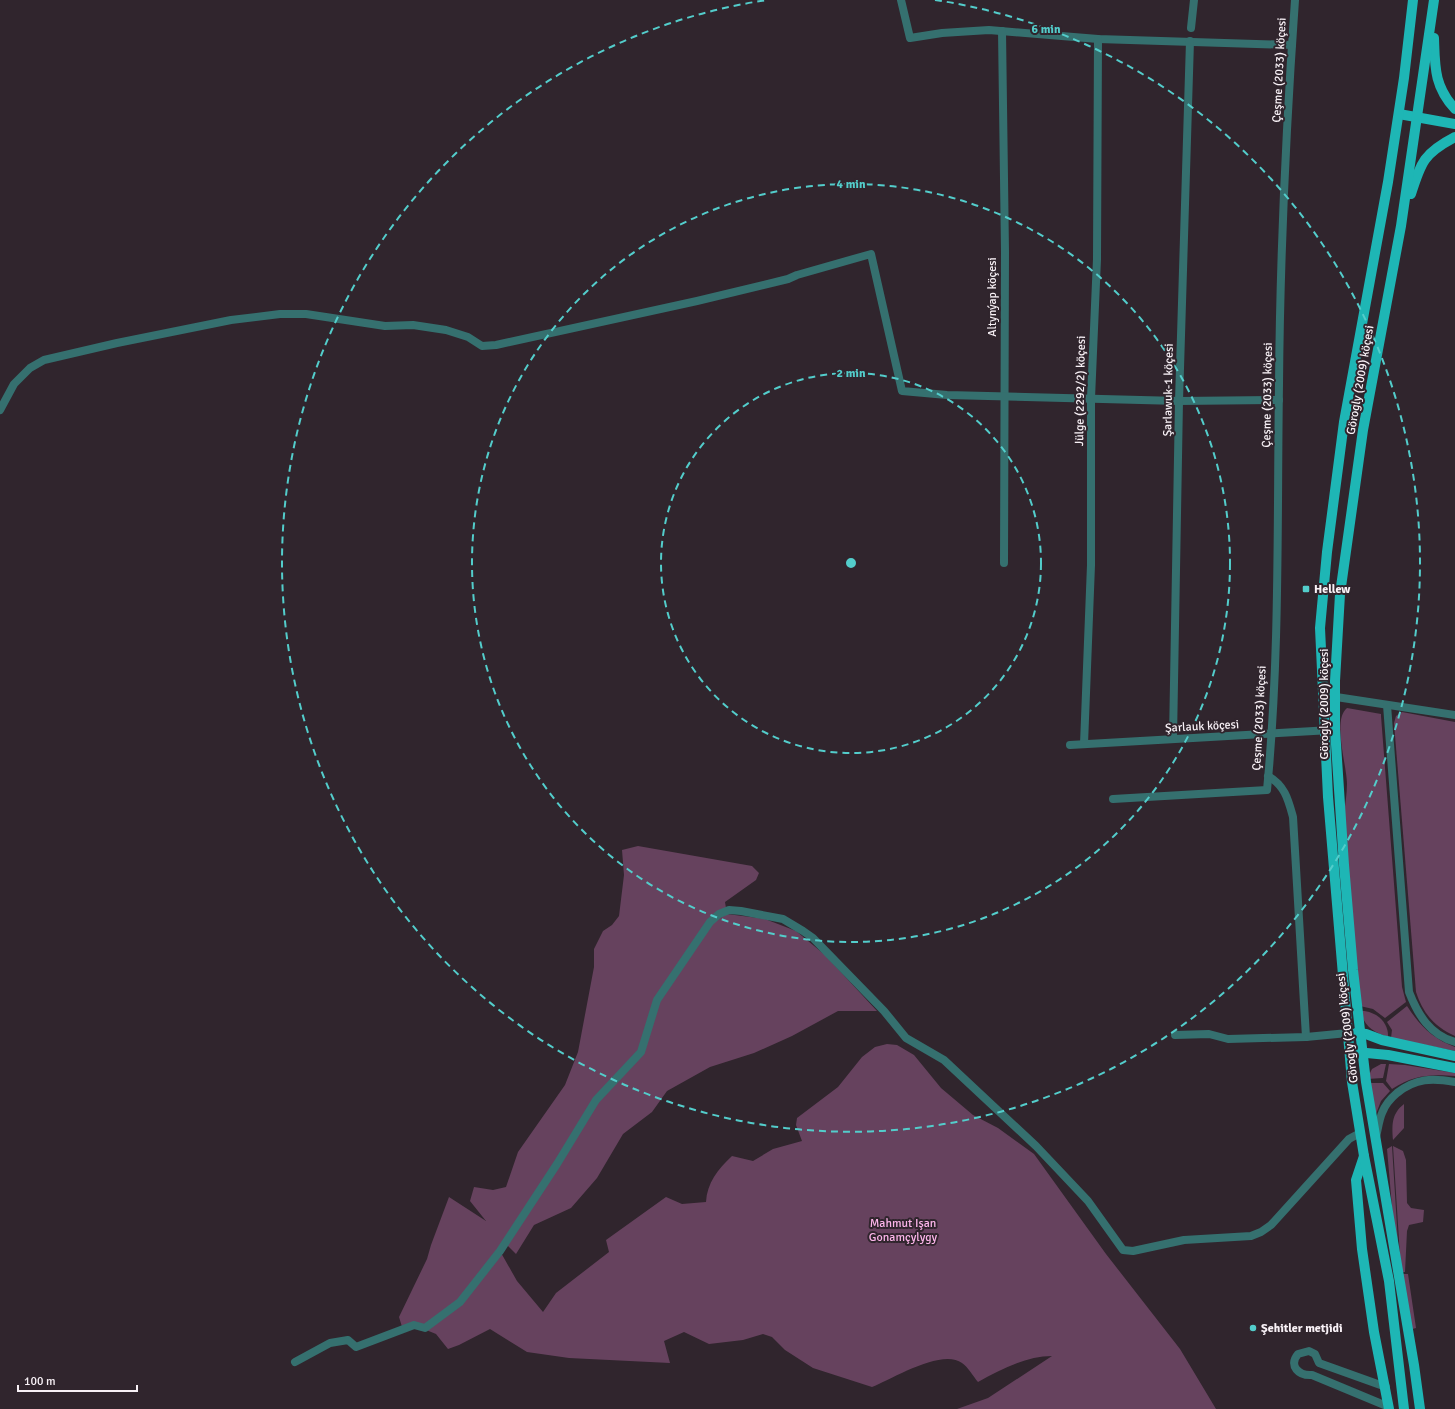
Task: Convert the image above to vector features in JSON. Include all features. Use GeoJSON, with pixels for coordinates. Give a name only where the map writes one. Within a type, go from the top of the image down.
{"type":"FeatureCollection","features":[{"type":"Feature","properties":{"kind":"main road","name":"Görogly (2009) köçesi"},"geometry":{"type":"LineString","coordinates":[[1404,1409],[1389,1281],[1364,1156],[1352,1082],[1328,797],[1320,628],[1328,545],[1344,422],[1398,114],[1413,0]]}},
{"type":"Feature","properties":{"kind":"main road","name":"Görogly (2009) köçesi"},"geometry":{"type":"LineString","coordinates":[[1420,1409],[1414,1365],[1375,1142],[1362,1052],[1353,970],[1335,696],[1340,594],[1363,430],[1401,226],[1434,1]]}},
{"type":"Feature","properties":{"kind":"main road"},"geometry":{"type":"LineString","coordinates":[[1434,1],[1434,67],[1439,86],[1447,100],[1455,109]]}},
{"type":"Feature","properties":{"kind":"main road"},"geometry":{"type":"LineString","coordinates":[[1398,114],[1455,124]]}},
{"type":"Feature","properties":{"kind":"main road"},"geometry":{"type":"LineString","coordinates":[[1401,226],[1419,169],[1429,152],[1455,137]]}},
{"type":"Feature","properties":{"kind":"main road"},"geometry":{"type":"LineString","coordinates":[[1348,1033],[1361,1033],[1455,1056]]}},
{"type":"Feature","properties":{"kind":"main road"},"geometry":{"type":"LineString","coordinates":[[1350,1052],[1388,1055],[1455,1068]]}},
{"type":"Feature","properties":{"kind":"main road"},"geometry":{"type":"LineString","coordinates":[[1364,1156],[1356,1180],[1362,1249],[1374,1332],[1389,1408]]}},
{"type":"Feature","properties":{"kind":"street"},"geometry":{"type":"LineString","coordinates":[[901,0],[910,38],[970,30],[1002,31],[1098,39],[1292,45]]}},
{"type":"Feature","properties":{"kind":"street"},"geometry":{"type":"LineString","coordinates":[[1190,28],[1194,0]]}},
{"type":"Feature","properties":{"kind":"street","name":"Çeşme (2033) köçesi"},"geometry":{"type":"LineString","coordinates":[[1113,799],[1267,790],[1272,734],[1278,524],[1279,400],[1284,196],[1295,0]]}},
{"type":"Feature","properties":{"kind":"street","name":"Altynýap köçesi"},"geometry":{"type":"LineString","coordinates":[[1002,31],[1001,54],[1005,252],[1004,563]]}},
{"type":"Feature","properties":{"kind":"street","name":"Jülge (2292/2) köçesi"},"geometry":{"type":"LineString","coordinates":[[1084,744],[1091,565],[1091,398],[1096,259],[1098,39]]}},
{"type":"Feature","properties":{"kind":"street","name":"Şarlawuk-1 köçesi"},"geometry":{"type":"LineString","coordinates":[[1173,739],[1179,401],[1190,41]]}},
{"type":"Feature","properties":{"kind":"street"},"geometry":{"type":"LineString","coordinates":[[0,410],[14,384],[30,368],[44,360],[117,342],[231,320],[280,314],[306,314],[385,326],[413,325],[446,330],[468,337],[482,346],[496,346],[788,279],[797,275],[871,254],[902,391],[947,395],[1179,401],[1279,400]]}},
{"type":"Feature","properties":{"kind":"street"},"geometry":{"type":"LineString","coordinates":[[1323,695],[1455,714]]}},
{"type":"Feature","properties":{"kind":"street"},"geometry":{"type":"LineString","coordinates":[[1387,705],[1409,992],[1416,1009],[1426,1024],[1440,1036],[1455,1042]]}},
{"type":"Feature","properties":{"kind":"street","name":"Şarlauk köçesi"},"geometry":{"type":"LineString","coordinates":[[1070,745],[1336,729]]}},
{"type":"Feature","properties":{"kind":"street"},"geometry":{"type":"LineString","coordinates":[[1268,776],[1275,780],[1286,792],[1293,817],[1306,1037]]}},
{"type":"Feature","properties":{"kind":"street"},"geometry":{"type":"LineString","coordinates":[[296,1362],[330,1343],[348,1340],[356,1347],[414,1325],[424,1328],[460,1302],[500,1251],[557,1164],[596,1100],[641,1052],[657,1000],[682,966],[688,952],[710,922],[719,914],[729,910],[782,919],[803,930],[813,938],[884,1010],[906,1038],[944,1060],[1036,1146],[1088,1201],[1123,1250],[1133,1251],[1184,1240],[1241,1237],[1261,1232],[1270,1225],[1349,1139],[1360,1133]]}},
{"type":"Feature","properties":{"kind":"street"},"geometry":{"type":"LineString","coordinates":[[1175,1035],[1209,1034],[1228,1039],[1306,1037],[1348,1033]]}},
{"type":"Feature","properties":{"kind":"street"},"geometry":{"type":"LineString","coordinates":[[1375,1142],[1382,1112],[1388,1103],[1404,1087],[1422,1079],[1437,1078],[1455,1082]]}},
{"type":"Feature","properties":{"kind":"street"},"geometry":{"type":"LineString","coordinates":[[1386,1387],[1319,1363],[1315,1354],[1309,1351],[1298,1354],[1294,1360],[1296,1369],[1301,1374],[1312,1375],[1389,1408]]}},
{"type":"Feature","properties":{"kind":"green space"},"geometry":{"type":"Polygon","coordinates":[[[1347,708],[1381,714],[1402,987],[1406,1002],[1385,1018],[1373,1009],[1360,1006],[1344,815],[1347,784],[1340,733],[1343,714],[1347,708]]]}},
{"type":"Feature","properties":{"kind":"green space"},"geometry":{"type":"Polygon","coordinates":[[[1402,712],[1455,722],[1455,1036],[1441,1028],[1431,1019],[1422,1007],[1416,992],[1394,723],[1396,716],[1402,712]]]}},
{"type":"Feature","properties":{"kind":"green space","name":"Mahmut Işan Gonamçylygy"},"geometry":{"type":"Polygon","coordinates":[[[638,846],[752,866],[759,873],[756,880],[725,902],[727,914],[765,919],[796,931],[825,955],[877,1011],[838,1011],[792,1036],[754,1053],[710,1067],[667,1091],[652,1112],[623,1134],[597,1178],[571,1208],[534,1225],[516,1254],[505,1243],[500,1251],[517,1281],[543,1312],[556,1293],[609,1252],[606,1240],[666,1197],[682,1204],[706,1202],[714,1177],[732,1156],[753,1161],[773,1149],[802,1141],[796,1125],[797,1118],[838,1087],[862,1057],[875,1047],[887,1044],[897,1045],[914,1055],[941,1088],[973,1115],[998,1128],[1034,1154],[1106,1254],[1180,1349],[1216,1409],[957,1409],[988,1398],[1052,1356],[1033,1358],[1023,1361],[1004,1368],[978,1382],[962,1363],[953,1359],[942,1359],[917,1366],[872,1387],[813,1368],[785,1350],[772,1337],[763,1334],[743,1340],[709,1344],[684,1332],[664,1341],[670,1363],[569,1358],[527,1352],[490,1329],[448,1349],[436,1334],[414,1325],[403,1330],[399,1317],[427,1259],[449,1197],[486,1221],[470,1201],[474,1187],[493,1190],[506,1187],[518,1152],[565,1085],[578,1052],[594,967],[594,949],[603,931],[612,925],[619,916],[624,875],[622,850],[638,846]]]}},
{"type":"Feature","properties":{"kind":"green space"},"geometry":{"type":"Polygon","coordinates":[[[1407,1006],[1422,1026],[1440,1040],[1455,1047],[1455,1051],[1391,1038],[1392,1030],[1387,1022],[1407,1006]]]}},
{"type":"Feature","properties":{"kind":"green space"},"geometry":{"type":"Polygon","coordinates":[[[1360,1011],[1366,1011],[1380,1018],[1386,1026],[1388,1037],[1370,1028],[1364,1021],[1360,1011]]]}},
{"type":"Feature","properties":{"kind":"green space"},"geometry":{"type":"Polygon","coordinates":[[[1381,1064],[1386,1064],[1383,1078],[1367,1079],[1372,1069],[1381,1064]]]}},
{"type":"Feature","properties":{"kind":"green space"},"geometry":{"type":"Polygon","coordinates":[[[1389,1064],[1455,1073],[1455,1076],[1422,1076],[1400,1084],[1392,1089],[1386,1081],[1389,1064]]]}},
{"type":"Feature","properties":{"kind":"green space"},"geometry":{"type":"Polygon","coordinates":[[[1366,1083],[1383,1083],[1390,1091],[1381,1101],[1374,1119],[1366,1083]]]}},
{"type":"Feature","properties":{"kind":"green space"},"geometry":{"type":"Polygon","coordinates":[[[1404,1104],[1404,1128],[1393,1140],[1393,1120],[1397,1112],[1404,1104]]]}},
{"type":"Feature","properties":{"kind":"green space"},"geometry":{"type":"Polygon","coordinates":[[[1392,1146],[1400,1274],[1408,1274],[1416,1328],[1409,1330],[1396,1253],[1387,1149],[1392,1146]]]}},
{"type":"Feature","properties":{"kind":"green space"},"geometry":{"type":"Polygon","coordinates":[[[1393,1146],[1403,1151],[1406,1160],[1407,1203],[1411,1208],[1424,1210],[1423,1222],[1409,1225],[1407,1231],[1405,1272],[1401,1272],[1393,1146]]]}},
{"type":"Feature","properties":{"kind":"place","name":"Hellew"},"geometry":{"type":"Point","coordinates":[1306,589]}},
{"type":"Feature","properties":{"kind":"place","name":"Şehitler metjidi"},"geometry":{"type":"Point","coordinates":[1253,1328]}}]}
